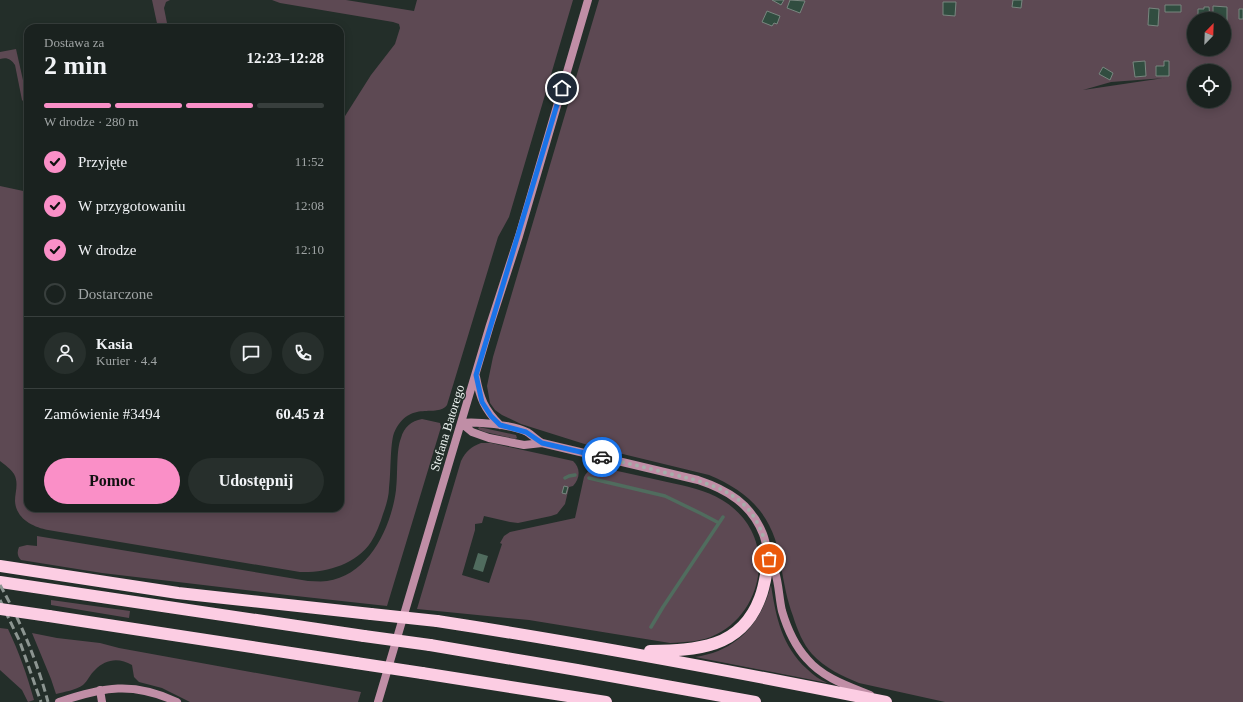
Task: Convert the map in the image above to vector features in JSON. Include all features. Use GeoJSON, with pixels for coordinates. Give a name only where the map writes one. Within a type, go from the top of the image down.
{"type":"FeatureCollection","features":[{"type":"Feature","properties":{"kind":"highway"},"geometry":{"type":"LineString","coordinates":[[626,652],[688,649],[714,645],[733,634],[739,630],[752,616],[760,598],[769,559]]}},
{"type":"Feature","properties":{"kind":"highway"},"geometry":{"type":"LineString","coordinates":[[0,566],[178,592],[437,621],[626,652],[763,677],[886,702]]}},
{"type":"Feature","properties":{"kind":"highway"},"geometry":{"type":"LineString","coordinates":[[0,582],[430,645],[755,702]]}},
{"type":"Feature","properties":{"kind":"highway"},"geometry":{"type":"LineString","coordinates":[[0,609],[356,662],[606,702]]}},
{"type":"Feature","properties":{"kind":"highway"},"geometry":{"type":"LineString","coordinates":[[553,693],[569,702]]}},
{"type":"Feature","properties":{"kind":"street","name":"Stefana Batorego"},"geometry":{"type":"LineString","coordinates":[[378,702],[588,0]]}},
{"type":"Feature","properties":{"kind":"street"},"geometry":{"type":"LineString","coordinates":[[476,375],[482,402],[491,416],[500,425]]}},
{"type":"Feature","properties":{"kind":"street"},"geometry":{"type":"LineString","coordinates":[[461,423],[471,422],[500,425],[526,432],[542,443]]}},
{"type":"Feature","properties":{"kind":"street"},"geometry":{"type":"LineString","coordinates":[[461,423],[472,432],[489,438],[524,445],[542,443],[698,480],[718,487],[736,498],[752,515],[763,535],[769,559],[775,572],[782,612],[793,639],[808,660],[830,678],[886,702]]}},
{"type":"Feature","properties":{"kind":"street"},"geometry":{"type":"LineString","coordinates":[[62,701],[100,690],[116,688],[138,689],[158,694],[177,702]]}},
{"type":"Feature","properties":{"kind":"street"},"geometry":{"type":"LineString","coordinates":[[100,690],[102,702]]}},
{"type":"Feature","properties":{"kind":"shaded area"},"geometry":{"type":"Polygon","coordinates":[[[152,0],[170,0],[166,2],[164,8],[167,24],[157,24],[152,0]]]}},
{"type":"Feature","properties":{"kind":"shaded area"},"geometry":{"type":"Polygon","coordinates":[[[272,0],[346,0],[414,11],[417,0],[573,0],[509,217],[498,237],[447,405],[443,409],[415,412],[400,422],[393,438],[387,501],[375,536],[365,550],[357,557],[349,562],[329,569],[300,572],[37,527],[26,521],[18,513],[15,501],[17,484],[14,474],[0,461],[0,186],[24,191],[24,512],[344,512],[344,118],[371,75],[395,44],[400,28],[399,24],[393,22],[280,3],[272,0]]]}},
{"type":"Feature","properties":{"kind":"shaded area"},"geometry":{"type":"Polygon","coordinates":[[[599,0],[1243,0],[1243,702],[945,702],[859,683],[834,671],[817,659],[803,641],[796,626],[789,604],[775,539],[764,517],[750,500],[741,492],[709,475],[594,447],[521,424],[502,415],[495,410],[490,403],[487,386],[493,357],[599,0]],[[1163,78],[1111,82],[1083,90],[1163,78]]]}},
{"type":"Feature","properties":{"kind":"shaded area"},"geometry":{"type":"Polygon","coordinates":[[[16,49],[24,85],[24,102],[22,100],[15,65],[9,59],[0,59],[0,52],[16,49]]]}},
{"type":"Feature","properties":{"kind":"shaded area"},"geometry":{"type":"Polygon","coordinates":[[[422,419],[440,423],[441,427],[387,606],[102,573],[21,560],[18,555],[19,547],[27,545],[37,546],[37,536],[308,581],[325,581],[342,577],[355,570],[366,560],[383,534],[389,519],[396,490],[398,449],[402,434],[408,425],[414,421],[422,419]]]}},
{"type":"Feature","properties":{"kind":"shaded area"},"geometry":{"type":"Polygon","coordinates":[[[479,427],[516,435],[517,438],[515,439],[485,432],[478,429],[479,427]]]}},
{"type":"Feature","properties":{"kind":"shaded area"},"geometry":{"type":"Polygon","coordinates":[[[481,443],[491,443],[573,461],[576,464],[579,474],[573,486],[569,487],[565,504],[557,514],[518,523],[484,516],[482,523],[475,524],[475,530],[462,575],[489,583],[502,544],[500,543],[504,536],[510,532],[575,518],[584,477],[590,470],[599,467],[695,489],[716,497],[735,509],[746,521],[757,544],[759,559],[758,574],[755,589],[749,603],[741,615],[730,626],[717,634],[700,640],[670,643],[529,620],[417,609],[461,461],[469,450],[481,443]]]}},
{"type":"Feature","properties":{"kind":"shaded area"},"geometry":{"type":"Polygon","coordinates":[[[478,553],[488,556],[483,572],[473,569],[478,553]]]}},
{"type":"Feature","properties":{"kind":"shaded area"},"geometry":{"type":"Polygon","coordinates":[[[771,585],[775,609],[786,641],[798,660],[809,671],[819,679],[828,683],[695,657],[710,654],[723,649],[745,633],[761,612],[771,585]]]}},
{"type":"Feature","properties":{"kind":"shaded area"},"geometry":{"type":"Polygon","coordinates":[[[51,600],[130,611],[129,618],[51,605],[51,600]]]}},
{"type":"Feature","properties":{"kind":"shaded area"},"geometry":{"type":"Polygon","coordinates":[[[0,628],[8,629],[16,646],[34,700],[28,702],[22,690],[0,670],[0,628]]]}},
{"type":"Feature","properties":{"kind":"shaded area"},"geometry":{"type":"Polygon","coordinates":[[[32,633],[57,638],[100,643],[119,648],[361,692],[358,702],[190,702],[162,688],[139,682],[134,677],[132,665],[127,662],[112,660],[99,666],[80,687],[56,694],[32,633]]]}},
{"type":"Feature","properties":{"kind":"building"},"geometry":{"type":"Polygon","coordinates":[[[772,0],[784,0],[781,5],[772,0]]]}},
{"type":"Feature","properties":{"kind":"building"},"geometry":{"type":"Polygon","coordinates":[[[790,0],[805,1],[800,13],[787,8],[790,0]]]}},
{"type":"Feature","properties":{"kind":"building"},"geometry":{"type":"Polygon","coordinates":[[[1013,0],[1022,0],[1021,8],[1012,7],[1013,0]]]}},
{"type":"Feature","properties":{"kind":"building"},"geometry":{"type":"Polygon","coordinates":[[[943,2],[956,2],[955,16],[943,15],[943,2]]]}},
{"type":"Feature","properties":{"kind":"building"},"geometry":{"type":"Polygon","coordinates":[[[1165,5],[1181,5],[1181,12],[1165,12],[1165,5]]]}},
{"type":"Feature","properties":{"kind":"building"},"geometry":{"type":"Polygon","coordinates":[[[1213,6],[1227,7],[1227,12],[1213,12],[1213,6]]]}},
{"type":"Feature","properties":{"kind":"building"},"geometry":{"type":"Polygon","coordinates":[[[1204,7],[1209,7],[1209,12],[1198,12],[1198,9],[1204,9],[1204,7]]]}},
{"type":"Feature","properties":{"kind":"building"},"geometry":{"type":"Polygon","coordinates":[[[1149,8],[1159,9],[1158,26],[1148,25],[1149,8]]]}},
{"type":"Feature","properties":{"kind":"building"},"geometry":{"type":"Polygon","coordinates":[[[1239,9],[1243,9],[1243,19],[1239,19],[1239,9]]]}},
{"type":"Feature","properties":{"kind":"building"},"geometry":{"type":"Polygon","coordinates":[[[767,11],[780,16],[777,24],[774,23],[772,26],[762,22],[767,11]]]}},
{"type":"Feature","properties":{"kind":"building"},"geometry":{"type":"Polygon","coordinates":[[[1145,61],[1146,76],[1135,77],[1133,62],[1145,61]]]}},
{"type":"Feature","properties":{"kind":"building"},"geometry":{"type":"Polygon","coordinates":[[[1164,61],[1169,61],[1169,76],[1156,76],[1156,66],[1164,66],[1164,61]]]}},
{"type":"Feature","properties":{"kind":"building"},"geometry":{"type":"Polygon","coordinates":[[[1103,67],[1113,73],[1110,80],[1099,74],[1103,67]]]}},
{"type":"Feature","properties":{"kind":"building"},"geometry":{"type":"Polygon","coordinates":[[[564,486],[568,487],[566,494],[562,493],[564,486]]]}},
{"type":"Feature","properties":{"kind":"waterway"},"geometry":{"type":"LineString","coordinates":[[565,478],[575,475]]}},
{"type":"Feature","properties":{"kind":"waterway"},"geometry":{"type":"LineString","coordinates":[[589,478],[665,496],[719,523]]}},
{"type":"Feature","properties":{"kind":"waterway"},"geometry":{"type":"LineString","coordinates":[[651,627],[723,517]]}},
{"type":"Feature","properties":{"kind":"railway"},"geometry":{"type":"LineString","coordinates":[[0,585],[28,642],[48,702]]}},
{"type":"Feature","properties":{"kind":"railway"},"geometry":{"type":"LineString","coordinates":[[0,600],[20,642],[41,702]]}},
{"type":"Feature","properties":{"kind":"way so far"},"geometry":{"type":"LineString","coordinates":[[602,457],[698,480],[728,492],[744,505],[758,524],[763,535],[769,559]]}},
{"type":"Feature","properties":{"kind":"route"},"geometry":{"type":"LineString","coordinates":[[562,88],[519,236],[490,325],[476,375],[482,402],[491,416],[500,425],[526,432],[542,443],[602,457]]}}]}
